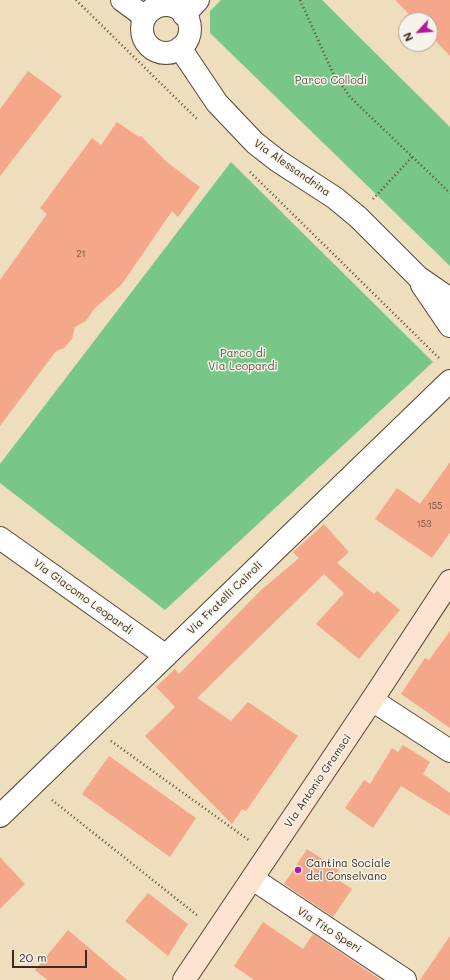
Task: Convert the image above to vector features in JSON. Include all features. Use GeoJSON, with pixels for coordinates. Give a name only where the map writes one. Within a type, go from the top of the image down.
{"type":"FeatureCollection","features":[{"type":"Feature","properties":{"kind":"street"},"geometry":{"type":"LineString","coordinates":[[122,0],[145,17]]}},
{"type":"Feature","properties":{"kind":"street"},"geometry":{"type":"LineString","coordinates":[[164,6],[178,10],[191,7],[188,36],[180,48],[173,52],[165,53],[157,52],[150,47],[145,41],[142,33],[142,25],[145,17],[156,7],[164,6]]}},
{"type":"Feature","properties":{"kind":"street","name":"Via Alessandrina"},"geometry":{"type":"LineString","coordinates":[[180,48],[217,103],[240,129],[278,161],[335,198],[358,217],[418,277],[450,299]]}},
{"type":"Feature","properties":{"kind":"street","name":"Via Alessandrina"},"geometry":{"type":"LineString","coordinates":[[418,277],[450,326]]}},
{"type":"Feature","properties":{"kind":"street","name":"Via Fratelli Cairoli"},"geometry":{"type":"LineString","coordinates":[[2,811],[32,785],[166,656],[447,372]]}},
{"type":"Feature","properties":{"kind":"street","name":"Via Giacomo Leopardi"},"geometry":{"type":"LineString","coordinates":[[0,538],[166,656]]}},
{"type":"Feature","properties":{"kind":"street","name":"Via Antonio Gramsci"},"geometry":{"type":"LineString","coordinates":[[184,980],[253,879],[450,581]]}},
{"type":"Feature","properties":{"kind":"street"},"geometry":{"type":"LineString","coordinates":[[372,700],[450,751]]}},
{"type":"Feature","properties":{"kind":"street","name":"Via Tito Speri"},"geometry":{"type":"LineString","coordinates":[[253,879],[405,980]]}},
{"type":"Feature","properties":{"kind":"path"},"geometry":{"type":"LineString","coordinates":[[76,0],[200,122]]}},
{"type":"Feature","properties":{"kind":"path"},"geometry":{"type":"LineString","coordinates":[[300,0],[333,73],[350,98],[450,193]]}},
{"type":"Feature","properties":{"kind":"path"},"geometry":{"type":"LineString","coordinates":[[358,217],[412,157]]}},
{"type":"Feature","properties":{"kind":"path"},"geometry":{"type":"LineString","coordinates":[[245,167],[447,372]]}},
{"type":"Feature","properties":{"kind":"path"},"geometry":{"type":"LineString","coordinates":[[92,727],[250,841]]}},
{"type":"Feature","properties":{"kind":"path"},"geometry":{"type":"LineString","coordinates":[[32,785],[199,916]]}},
{"type":"Feature","properties":{"kind":"green space","name":"Parco Collodi"},"geometry":{"type":"Polygon","coordinates":[[[221,0],[322,0],[450,127],[450,266],[210,33],[210,11],[221,0]]]}},
{"type":"Feature","properties":{"kind":"green space","name":"Parco di Via Leopardi"},"geometry":{"type":"Polygon","coordinates":[[[231,162],[433,362],[165,610],[0,483],[0,464],[231,162]]]}},
{"type":"Feature","properties":{"kind":"building"},"geometry":{"type":"Polygon","coordinates":[[[395,0],[450,0],[450,56],[438,43],[438,12],[407,12],[395,0]]]}},
{"type":"Feature","properties":{"kind":"building"},"geometry":{"type":"Polygon","coordinates":[[[28,71],[62,96],[0,176],[0,109],[28,71]]]}},
{"type":"Feature","properties":{"kind":"building"},"geometry":{"type":"Polygon","coordinates":[[[117,122],[139,137],[141,136],[168,163],[200,187],[178,217],[172,211],[122,284],[94,309],[86,321],[75,327],[72,339],[64,348],[56,351],[0,426],[0,280],[47,214],[40,208],[92,138],[101,145],[117,122]]]}},
{"type":"Feature","properties":{"kind":"building"},"geometry":{"type":"Polygon","coordinates":[[[450,462],[450,533],[432,558],[375,519],[397,488],[420,504],[450,462]]]}},
{"type":"Feature","properties":{"kind":"building"},"geometry":{"type":"Polygon","coordinates":[[[324,524],[349,552],[337,563],[374,594],[377,591],[400,610],[359,659],[316,624],[344,593],[324,574],[197,698],[231,721],[248,702],[298,736],[246,811],[242,809],[232,824],[145,736],[175,707],[156,687],[175,669],[179,674],[261,590],[299,558],[293,552],[324,524]]]}},
{"type":"Feature","properties":{"kind":"building"},"geometry":{"type":"Polygon","coordinates":[[[450,631],[450,728],[401,694],[425,658],[429,660],[450,631]]]}},
{"type":"Feature","properties":{"kind":"building"},"geometry":{"type":"Polygon","coordinates":[[[403,745],[430,762],[423,774],[450,793],[450,816],[401,786],[373,828],[345,808],[364,780],[370,784],[392,748],[398,752],[403,745]]]}},
{"type":"Feature","properties":{"kind":"building"},"geometry":{"type":"Polygon","coordinates":[[[109,756],[196,818],[170,857],[82,794],[109,756]]]}},
{"type":"Feature","properties":{"kind":"building"},"geometry":{"type":"Polygon","coordinates":[[[307,849],[339,870],[334,877],[352,889],[333,917],[284,884],[307,849]]]}},
{"type":"Feature","properties":{"kind":"building"},"geometry":{"type":"Polygon","coordinates":[[[0,857],[25,884],[0,909],[0,857]]]}},
{"type":"Feature","properties":{"kind":"building"},"geometry":{"type":"Polygon","coordinates":[[[148,893],[188,924],[168,956],[125,921],[148,893]]]}},
{"type":"Feature","properties":{"kind":"building"},"geometry":{"type":"Polygon","coordinates":[[[263,922],[303,949],[313,934],[381,980],[254,980],[234,966],[263,922]]]}},
{"type":"Feature","properties":{"kind":"building"},"geometry":{"type":"Polygon","coordinates":[[[68,930],[127,980],[47,980],[35,970],[68,930]]]}},
{"type":"Feature","properties":{"kind":"building"},"geometry":{"type":"Polygon","coordinates":[[[450,936],[450,980],[420,980],[450,936]]]}},
{"type":"Feature","properties":{"kind":"place","name":"Cantina Sociale del Conselvano"},"geometry":{"type":"Point","coordinates":[298,870]}}]}
